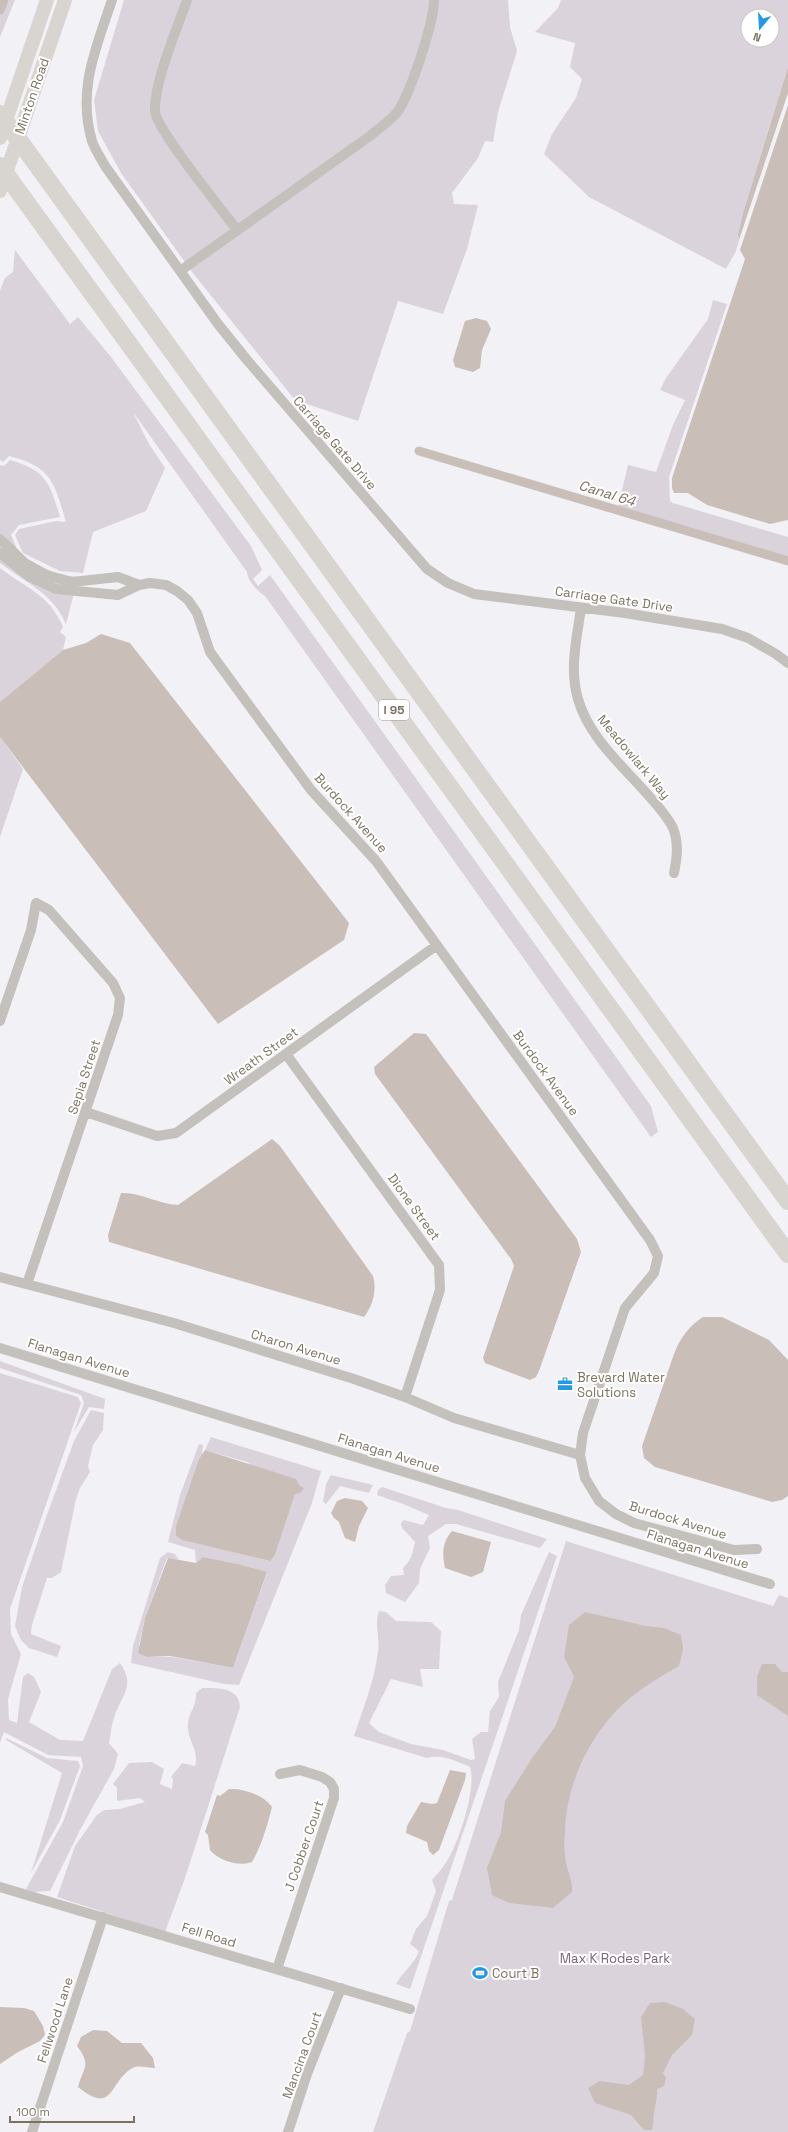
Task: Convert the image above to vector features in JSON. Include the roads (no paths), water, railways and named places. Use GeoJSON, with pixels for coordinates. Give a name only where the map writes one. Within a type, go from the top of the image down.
{"type":"FeatureCollection","features":[{"type":"Feature","properties":{"kind":"highway","name":"I 95"},"geometry":{"type":"LineString","coordinates":[[0,114],[788,1201]]}},
{"type":"Feature","properties":{"kind":"highway","name":"I 95"},"geometry":{"type":"LineString","coordinates":[[0,166],[788,1254]]}},
{"type":"Feature","properties":{"kind":"main road","name":"Minton Road"},"geometry":{"type":"LineString","coordinates":[[0,138],[47,0]]}},
{"type":"Feature","properties":{"kind":"main road","name":"Minton Road"},"geometry":{"type":"LineString","coordinates":[[0,191],[65,0]]}},
{"type":"Feature","properties":{"kind":"street","name":"Carriage Gate Drive"},"geometry":{"type":"LineString","coordinates":[[112,0],[90,68],[86,89],[87,116],[92,142],[105,166],[180,271],[247,360],[427,569],[448,583],[474,594],[693,623],[722,629],[748,638],[776,654],[788,663]]}},
{"type":"Feature","properties":{"kind":"street"},"geometry":{"type":"LineString","coordinates":[[187,0],[157,90],[155,112],[163,131],[237,230]]}},
{"type":"Feature","properties":{"kind":"street"},"geometry":{"type":"LineString","coordinates":[[180,271],[370,136],[398,112],[408,91],[434,14],[434,0]]}},
{"type":"Feature","properties":{"kind":"street","name":"Burdock Avenue"},"geometry":{"type":"LineString","coordinates":[[0,539],[25,563],[33,573],[76,581],[118,577],[139,585]]}},
{"type":"Feature","properties":{"kind":"street","name":"Burdock Avenue"},"geometry":{"type":"LineString","coordinates":[[0,553],[56,589],[105,595],[118,594],[139,585],[150,583],[166,585],[177,591],[188,600],[197,613],[210,652],[311,790],[376,861],[650,1240],[658,1256],[654,1273],[625,1308],[583,1433],[580,1456],[585,1478],[599,1501],[616,1514],[634,1523],[734,1550],[757,1549]]}},
{"type":"Feature","properties":{"kind":"street"},"geometry":{"type":"LineString","coordinates":[[105,595],[108,577]]}},
{"type":"Feature","properties":{"kind":"street"},"geometry":{"type":"LineString","coordinates":[[76,581],[78,592]]}},
{"type":"Feature","properties":{"kind":"street","name":"Meadowlark Way"},"geometry":{"type":"LineString","coordinates":[[581,608],[573,664],[577,698],[585,719],[598,738],[662,812],[673,829],[677,845],[674,873]]}},
{"type":"Feature","properties":{"kind":"street","name":"Sepia Street"},"geometry":{"type":"LineString","coordinates":[[0,1021],[31,930],[36,903],[49,910],[59,921],[113,983],[120,998],[118,1016],[27,1284]]}},
{"type":"Feature","properties":{"kind":"street","name":"Wreath Street"},"geometry":{"type":"LineString","coordinates":[[86,1112],[157,1136],[176,1133],[437,945]]}},
{"type":"Feature","properties":{"kind":"street","name":"Dione Street"},"geometry":{"type":"LineString","coordinates":[[286,1054],[439,1265],[440,1290],[405,1397]]}},
{"type":"Feature","properties":{"kind":"street","name":"Charon Avenue"},"geometry":{"type":"LineString","coordinates":[[0,1277],[174,1323],[405,1397],[454,1418],[580,1456]]}},
{"type":"Feature","properties":{"kind":"street","name":"Flanagan Avenue"},"geometry":{"type":"LineString","coordinates":[[0,1348],[770,1584]]}},
{"type":"Feature","properties":{"kind":"street","name":"J Cobber Court"},"geometry":{"type":"LineString","coordinates":[[277,1968],[334,1798],[334,1789],[330,1782],[322,1777],[300,1770],[280,1774]]}},
{"type":"Feature","properties":{"kind":"street","name":"Fell Road"},"geometry":{"type":"LineString","coordinates":[[0,1887],[277,1968],[410,2009]]}},
{"type":"Feature","properties":{"kind":"street","name":"Fellwood Lane"},"geometry":{"type":"LineString","coordinates":[[32,2132],[103,1917]]}},
{"type":"Feature","properties":{"kind":"street","name":"Mancina Court"},"geometry":{"type":"LineString","coordinates":[[288,2132],[307,2074],[341,1988]]}},
{"type":"Feature","properties":{"kind":"waterway"},"geometry":{"type":"LineString","coordinates":[[0,10],[4,0]]}},
{"type":"Feature","properties":{"kind":"waterway","name":"Canal 64"},"geometry":{"type":"LineString","coordinates":[[419,451],[788,561]]}},
{"type":"Feature","properties":{"kind":"place","name":"Brevard Water Solutions"},"geometry":{"type":"Point","coordinates":[565,1384]}},
{"type":"Feature","properties":{"kind":"place","name":"Court B"},"geometry":{"type":"Point","coordinates":[480,1973]}},
{"type":"Feature","properties":{"kind":"park label","name":"Max K Rodes Park"},"geometry":{"type":"Point","coordinates":[615,1958]}}]}
